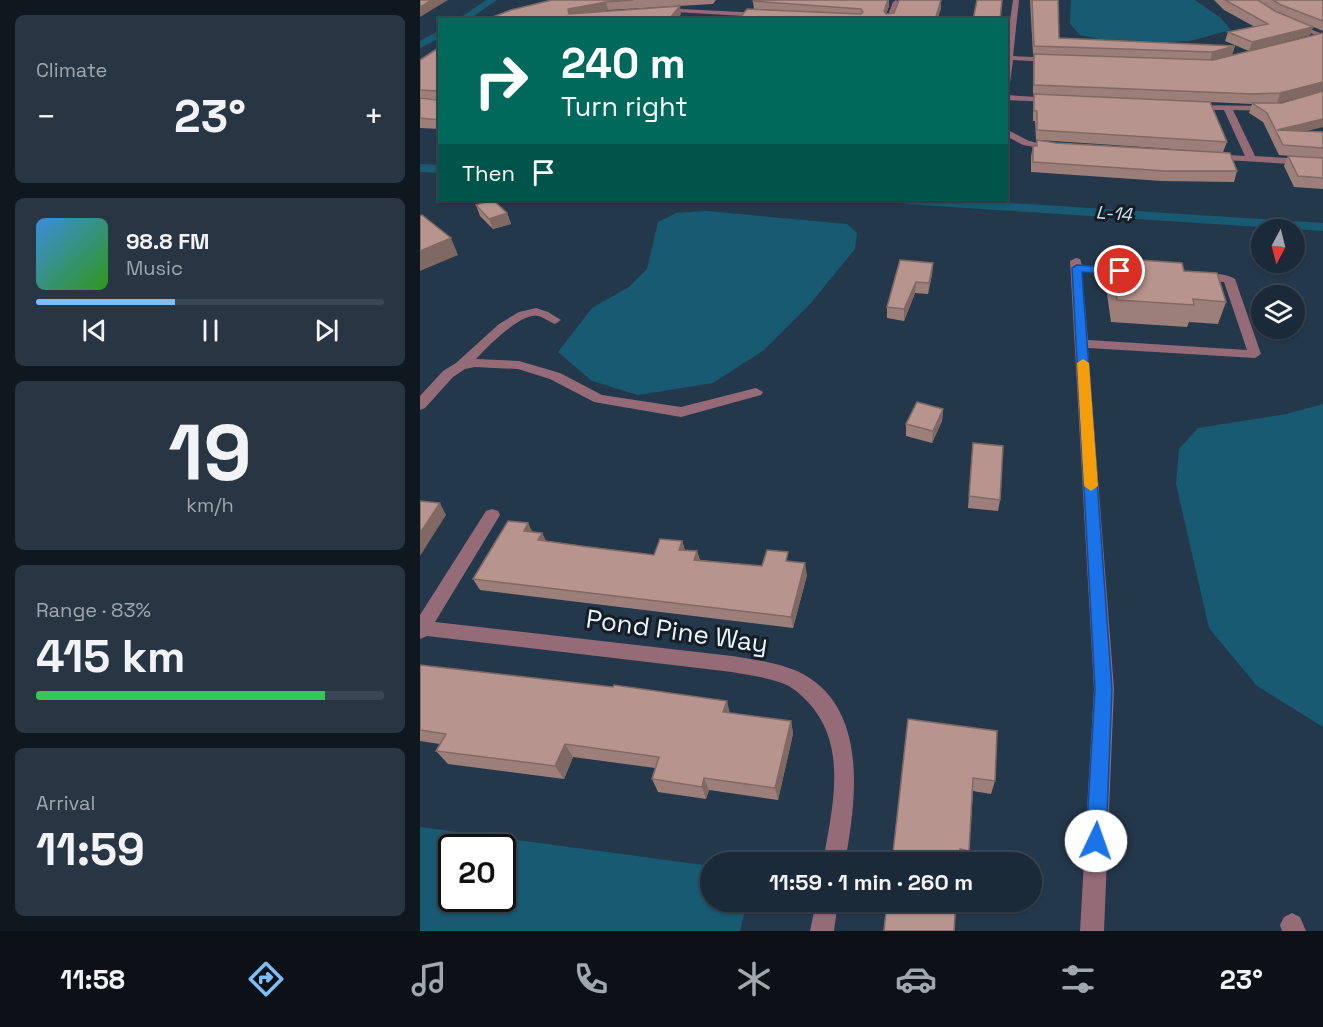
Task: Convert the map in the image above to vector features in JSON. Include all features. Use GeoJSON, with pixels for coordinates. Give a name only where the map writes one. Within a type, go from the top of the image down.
{"type":"FeatureCollection","features":[{"type":"Feature","properties":{"kind":"street"},"geometry":{"type":"LineString","coordinates":[[1008,70],[1016,0]]}},
{"type":"Feature","properties":{"kind":"street"},"geometry":{"type":"LineString","coordinates":[[890,18],[896,2]]}},
{"type":"Feature","properties":{"kind":"street"},"geometry":{"type":"LineString","coordinates":[[725,13],[731,6]]}},
{"type":"Feature","properties":{"kind":"street"},"geometry":{"type":"LineString","coordinates":[[648,10],[776,15]]}},
{"type":"Feature","properties":{"kind":"street"},"geometry":{"type":"LineString","coordinates":[[1286,22],[1323,37]]}},
{"type":"Feature","properties":{"kind":"street"},"geometry":{"type":"LineString","coordinates":[[1312,40],[1323,37]]}},
{"type":"Feature","properties":{"kind":"street"},"geometry":{"type":"LineString","coordinates":[[1010,58],[1059,60]]}},
{"type":"Feature","properties":{"kind":"street"},"geometry":{"type":"LineString","coordinates":[[1008,97],[1068,100]]}},
{"type":"Feature","properties":{"kind":"street"},"geometry":{"type":"LineString","coordinates":[[1182,106],[1228,109],[1278,107]]}},
{"type":"Feature","properties":{"kind":"street"},"geometry":{"type":"LineString","coordinates":[[1228,109],[1251,159]]}},
{"type":"Feature","properties":{"kind":"street"},"geometry":{"type":"LineString","coordinates":[[1008,133],[1026,143],[1065,149]]}},
{"type":"Feature","properties":{"kind":"street"},"geometry":{"type":"LineString","coordinates":[[1204,156],[1323,163]]}},
{"type":"Feature","properties":{"kind":"street"},"geometry":{"type":"LineString","coordinates":[[1092,931],[1104,689],[1077,265],[1135,272]]}},
{"type":"Feature","properties":{"kind":"street"},"geometry":{"type":"LineString","coordinates":[[1082,344],[1255,354],[1229,279],[1182,275]]}},
{"type":"Feature","properties":{"kind":"street"},"geometry":{"type":"LineString","coordinates":[[420,405],[439,381],[461,366],[492,337],[525,315],[541,313],[555,320]]}},
{"type":"Feature","properties":{"kind":"street"},"geometry":{"type":"LineString","coordinates":[[461,366],[476,363],[519,365],[555,376],[599,399],[681,412],[756,392]]}},
{"type":"Feature","properties":{"kind":"street"},"geometry":{"type":"LineString","coordinates":[[421,630],[492,515]]}},
{"type":"Feature","properties":{"kind":"street","name":"Pond Pine Way"},"geometry":{"type":"LineString","coordinates":[[421,630],[732,664],[770,671],[805,686],[836,722],[844,753],[845,793],[836,852]]}},
{"type":"Feature","properties":{"kind":"street"},"geometry":{"type":"LineString","coordinates":[[822,931],[825,912]]}},
{"type":"Feature","properties":{"kind":"water"},"geometry":{"type":"Polygon","coordinates":[[[1071,0],[1195,0],[1221,18],[1231,30],[1190,41],[1099,39],[1080,35],[1070,24],[1071,0]]]}},
{"type":"Feature","properties":{"kind":"water"},"geometry":{"type":"Polygon","coordinates":[[[706,211],[847,224],[857,233],[855,249],[810,304],[764,350],[713,383],[638,395],[592,381],[558,352],[592,308],[629,287],[647,269],[658,222],[676,213],[706,211]]]}},
{"type":"Feature","properties":{"kind":"water"},"geometry":{"type":"Polygon","coordinates":[[[1323,404],[1323,727],[1257,686],[1209,628],[1176,484],[1179,449],[1198,428],[1286,414],[1323,404]]]}},
{"type":"Feature","properties":{"kind":"water"},"geometry":{"type":"Polygon","coordinates":[[[420,827],[472,834],[438,834],[438,912],[516,912],[516,840],[700,865],[700,912],[745,912],[740,931],[420,931],[420,827]]]}},
{"type":"Feature","properties":{"kind":"building"},"geometry":{"type":"Polygon","coordinates":[[[420,0],[432,0],[420,7],[420,0]]]}},
{"type":"Feature","properties":{"kind":"building"},"geometry":{"type":"Polygon","coordinates":[[[552,0],[633,0],[568,9],[569,14],[680,6],[670,18],[490,18],[511,10],[552,0]]]}},
{"type":"Feature","properties":{"kind":"building"},"geometry":{"type":"Polygon","coordinates":[[[888,0],[884,11],[886,14],[894,13],[899,0],[941,0],[936,18],[740,18],[747,9],[861,14],[863,12],[861,9],[753,1],[888,0]]]}},
{"type":"Feature","properties":{"kind":"building"},"geometry":{"type":"Polygon","coordinates":[[[977,0],[1002,0],[1000,18],[973,18],[977,0]]]}},
{"type":"Feature","properties":{"kind":"building"},"geometry":{"type":"Polygon","coordinates":[[[1032,0],[1058,0],[1059,38],[1235,46],[1212,52],[1034,46],[1032,0]]]}},
{"type":"Feature","properties":{"kind":"building"},"geometry":{"type":"Polygon","coordinates":[[[1225,0],[1258,0],[1275,11],[1313,27],[1252,42],[1228,32],[1268,24],[1225,0]]]}},
{"type":"Feature","properties":{"kind":"building"},"geometry":{"type":"Polygon","coordinates":[[[1273,0],[1323,0],[1323,21],[1281,5],[1273,0]]]}},
{"type":"Feature","properties":{"kind":"building"},"geometry":{"type":"Polygon","coordinates":[[[1323,33],[1323,82],[1280,93],[1252,94],[1034,85],[1034,54],[1213,60],[1323,33]]]}},
{"type":"Feature","properties":{"kind":"building"},"geometry":{"type":"Polygon","coordinates":[[[438,48],[438,91],[420,90],[420,60],[438,48]]]}},
{"type":"Feature","properties":{"kind":"building"},"geometry":{"type":"Polygon","coordinates":[[[438,91],[438,120],[420,118],[420,98],[436,100],[438,91]]]}},
{"type":"Feature","properties":{"kind":"building"},"geometry":{"type":"Polygon","coordinates":[[[1323,91],[1323,119],[1277,130],[1323,132],[1323,148],[1283,145],[1267,113],[1252,103],[1282,103],[1323,91]]]}},
{"type":"Feature","properties":{"kind":"building"},"geometry":{"type":"Polygon","coordinates":[[[1034,94],[1210,102],[1227,142],[1037,130],[1034,94]]]}},
{"type":"Feature","properties":{"kind":"building"},"geometry":{"type":"Polygon","coordinates":[[[1037,140],[1230,153],[1237,171],[1165,171],[1033,162],[1033,146],[1037,146],[1037,140]]]}},
{"type":"Feature","properties":{"kind":"building"},"geometry":{"type":"Polygon","coordinates":[[[1288,156],[1323,158],[1323,178],[1298,176],[1288,156]]]}},
{"type":"Feature","properties":{"kind":"building"},"geometry":{"type":"Polygon","coordinates":[[[494,201],[507,213],[489,219],[476,205],[494,201]]]}},
{"type":"Feature","properties":{"kind":"building"},"geometry":{"type":"Polygon","coordinates":[[[422,215],[451,238],[420,251],[420,216],[422,215]]]}},
{"type":"Feature","properties":{"kind":"building"},"geometry":{"type":"Polygon","coordinates":[[[1111,258],[1182,263],[1184,271],[1217,273],[1226,302],[1193,299],[1194,305],[1117,300],[1111,258]]]}},
{"type":"Feature","properties":{"kind":"building"},"geometry":{"type":"Polygon","coordinates":[[[900,260],[933,263],[929,283],[916,282],[904,309],[887,307],[900,260]]]}},
{"type":"Feature","properties":{"kind":"building"},"geometry":{"type":"Polygon","coordinates":[[[917,402],[943,409],[933,431],[906,424],[917,402]]]}},
{"type":"Feature","properties":{"kind":"building"},"geometry":{"type":"Polygon","coordinates":[[[973,443],[1003,446],[1000,500],[969,496],[973,443]]]}},
{"type":"Feature","properties":{"kind":"building"},"geometry":{"type":"Polygon","coordinates":[[[420,501],[440,503],[420,533],[420,501]]]}},
{"type":"Feature","properties":{"kind":"building"},"geometry":{"type":"Polygon","coordinates":[[[508,521],[528,523],[524,531],[542,533],[538,540],[654,555],[660,539],[682,541],[679,550],[697,551],[694,560],[762,566],[767,550],[788,552],[786,561],[805,563],[791,617],[473,579],[508,521]]]}},
{"type":"Feature","properties":{"kind":"building"},"geometry":{"type":"Polygon","coordinates":[[[420,665],[613,687],[614,685],[727,701],[723,712],[791,721],[775,788],[704,778],[702,787],[652,779],[659,757],[565,744],[555,766],[436,751],[446,734],[420,730],[420,665]]]}},
{"type":"Feature","properties":{"kind":"building"},"geometry":{"type":"Polygon","coordinates":[[[908,719],[997,731],[995,781],[973,778],[969,851],[960,849],[960,852],[893,852],[908,719]]]}},
{"type":"Feature","properties":{"kind":"building"},"geometry":{"type":"Polygon","coordinates":[[[886,912],[955,912],[954,931],[884,931],[886,912]]]}},
{"type":"Feature","properties":{"kind":"waterway"},"geometry":{"type":"LineString","coordinates":[[464,18],[492,0]]}},
{"type":"Feature","properties":{"kind":"waterway"},"geometry":{"type":"LineString","coordinates":[[420,45],[438,34]]}},
{"type":"Feature","properties":{"kind":"waterway","name":"L-14"},"geometry":{"type":"LineString","coordinates":[[420,168],[438,169]]}},
{"type":"Feature","properties":{"kind":"waterway","name":"L-14"},"geometry":{"type":"LineString","coordinates":[[920,201],[1323,227]]}},
{"type":"Feature","properties":{"kind":"slow traffic"},"geometry":{"type":"LineString","coordinates":[[1083,363],[1091,486]]}},
{"type":"Feature","properties":{"kind":"route"},"geometry":{"type":"LineString","coordinates":[[1096,841],[1104,689],[1077,268],[1120,271]]}}]}
